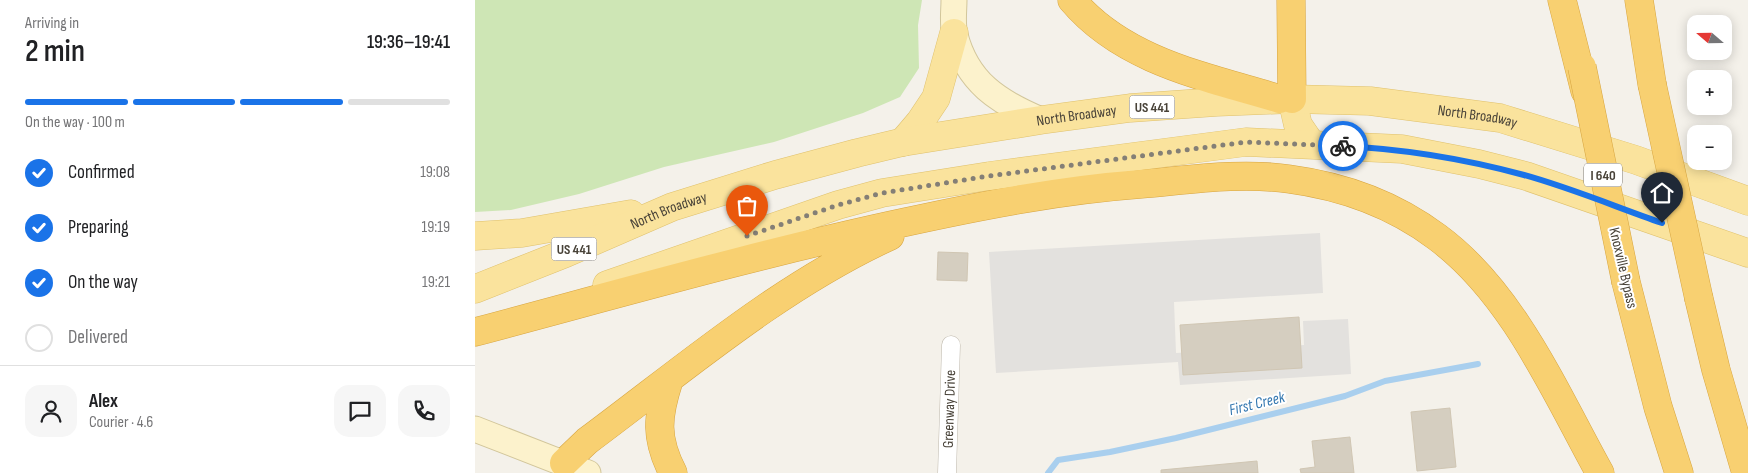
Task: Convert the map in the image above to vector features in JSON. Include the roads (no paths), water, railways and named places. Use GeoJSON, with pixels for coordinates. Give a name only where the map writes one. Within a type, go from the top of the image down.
{"type":"FeatureCollection","features":[{"type":"Feature","properties":{"kind":"highway"},"geometry":{"type":"LineString","coordinates":[[1073,0],[1099,26],[1151,58],[1180,69],[1286,99],[1291,0]]}},
{"type":"Feature","properties":{"kind":"highway"},"geometry":{"type":"LineString","coordinates":[[1562,0],[1592,117]]}},
{"type":"Feature","properties":{"kind":"highway","name":"Knoxville Bypass"},"geometry":{"type":"LineString","coordinates":[[1572,0],[1582,67],[1626,282],[1659,407],[1679,473]]}},
{"type":"Feature","properties":{"kind":"highway"},"geometry":{"type":"LineString","coordinates":[[1639,0],[1652,84],[1699,299],[1716,370],[1746,471]]}},
{"type":"Feature","properties":{"kind":"highway"},"geometry":{"type":"LineString","coordinates":[[475,331],[797,246],[1020,198],[1115,186],[1213,178],[1251,176],[1287,178],[1346,189],[1405,216],[1460,255],[1484,280],[1526,339],[1600,473]]}},
{"type":"Feature","properties":{"kind":"highway"},"geometry":{"type":"LineString","coordinates":[[570,470],[587,441],[756,315],[825,270],[868,246],[930,217]]}},
{"type":"Feature","properties":{"kind":"highway"},"geometry":{"type":"LineString","coordinates":[[669,380],[660,407],[659,426],[660,441],[673,473]]}},
{"type":"Feature","properties":{"kind":"main road"},"geometry":{"type":"LineString","coordinates":[[903,142],[920,122],[936,98],[954,33]]}},
{"type":"Feature","properties":{"kind":"main road"},"geometry":{"type":"LineString","coordinates":[[1286,99],[1298,125],[1311,144]]}},
{"type":"Feature","properties":{"kind":"main road","name":"North Broadway"},"geometry":{"type":"LineString","coordinates":[[475,289],[566,253],[672,207],[775,175],[903,142],[1130,108],[1286,99],[1370,100],[1500,118],[1636,160],[1748,201]]}},
{"type":"Feature","properties":{"kind":"main road"},"geometry":{"type":"LineString","coordinates":[[475,331],[838,205],[882,193],[989,176],[1246,142],[1402,149],[1479,164],[1526,176],[1748,253]]}},
{"type":"Feature","properties":{"kind":"main road"},"geometry":{"type":"LineString","coordinates":[[475,236],[522,233],[672,207]]}},
{"type":"Feature","properties":{"kind":"street"},"geometry":{"type":"LineString","coordinates":[[954,0],[954,33],[967,69],[1008,106],[1041,120]]}},
{"type":"Feature","properties":{"kind":"street","name":"Greenway Drive"},"geometry":{"type":"LineString","coordinates":[[947,473],[951,345]]}},
{"type":"Feature","properties":{"kind":"street"},"geometry":{"type":"LineString","coordinates":[[475,429],[570,470]]}},
{"type":"Feature","properties":{"kind":"waterway","name":"First Creek"},"geometry":{"type":"LineString","coordinates":[[1048,473],[1058,460],[1110,452],[1176,438],[1345,396],[1385,381],[1478,364]]}}]}
